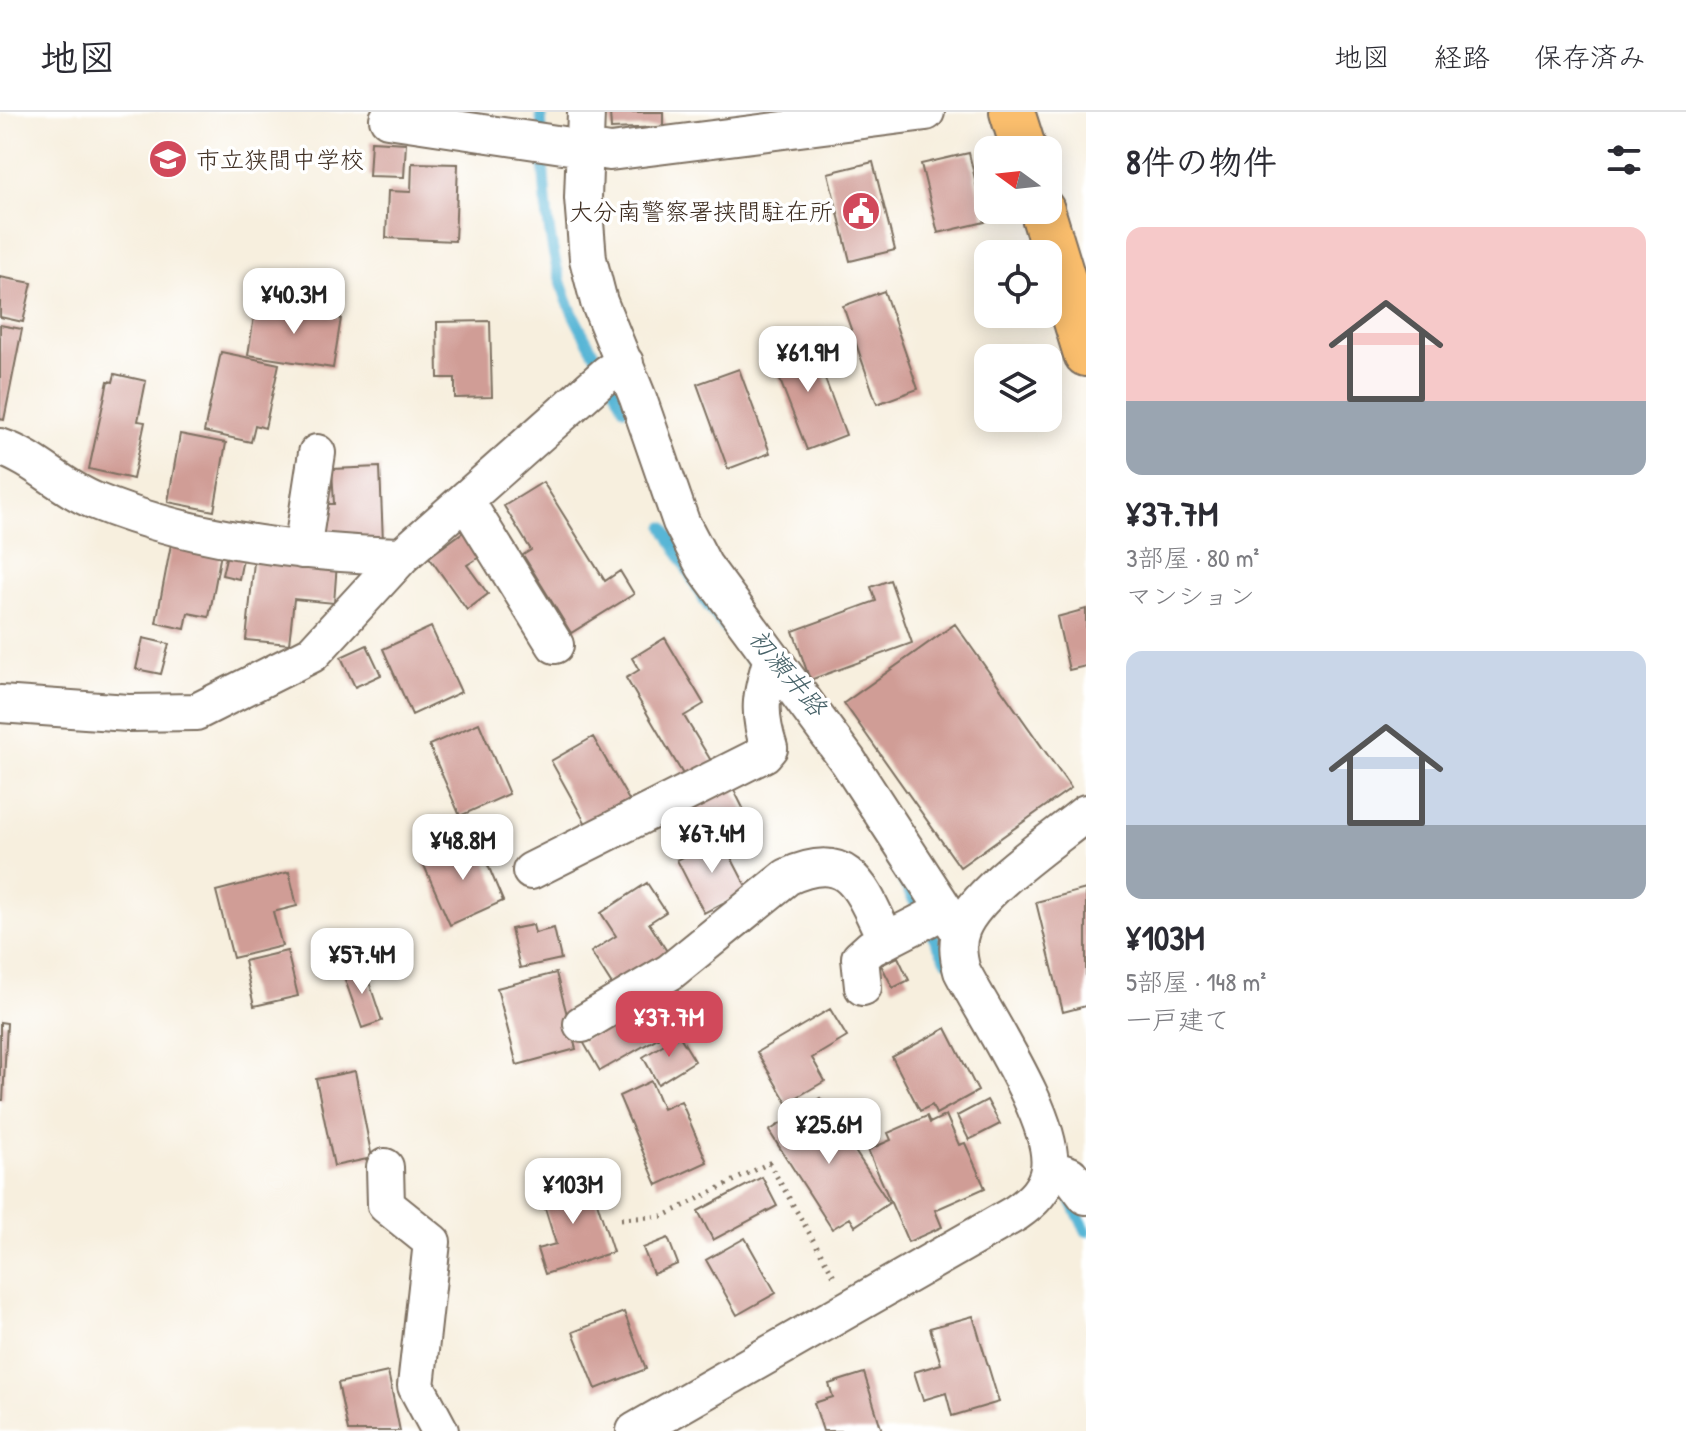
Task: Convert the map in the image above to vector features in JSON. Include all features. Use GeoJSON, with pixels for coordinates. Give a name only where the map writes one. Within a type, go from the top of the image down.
{"type":"FeatureCollection","features":[{"type":"Feature","properties":{"kind":"highway"},"geometry":{"type":"LineString","coordinates":[[1012,112],[1020,136]]}},
{"type":"Feature","properties":{"kind":"highway"},"geometry":{"type":"LineString","coordinates":[[1047,224],[1083,331]]}},
{"type":"Feature","properties":{"kind":"street"},"geometry":{"type":"LineString","coordinates":[[586,112],[583,221],[588,259],[599,302],[625,363],[694,550],[848,761],[953,922],[962,971],[1034,1108],[1049,1168],[1040,1191],[1016,1213],[635,1431]]}},
{"type":"Feature","properties":{"kind":"street"},"geometry":{"type":"LineString","coordinates":[[388,119],[587,150],[627,151],[926,112]]}},
{"type":"Feature","properties":{"kind":"street"},"geometry":{"type":"LineString","coordinates":[[0,704],[128,713],[196,712],[312,654],[402,556],[608,373],[625,363]]}},
{"type":"Feature","properties":{"kind":"street"},"geometry":{"type":"LineString","coordinates":[[0,447],[26,456],[67,488],[125,511],[302,550],[402,556]]}},
{"type":"Feature","properties":{"kind":"street"},"geometry":{"type":"LineString","coordinates":[[302,550],[317,453]]}},
{"type":"Feature","properties":{"kind":"street"},"geometry":{"type":"LineString","coordinates":[[465,500],[555,645]]}},
{"type":"Feature","properties":{"kind":"street"},"geometry":{"type":"LineString","coordinates":[[531,871],[764,754],[769,748],[760,721],[760,699],[772,658]]}},
{"type":"Feature","properties":{"kind":"street"},"geometry":{"type":"LineString","coordinates":[[863,987],[859,972],[860,958],[886,940],[953,922],[1086,813]]}},
{"type":"Feature","properties":{"kind":"street"},"geometry":{"type":"LineString","coordinates":[[582,1024],[670,972],[787,877],[806,868],[823,865],[850,875],[860,887],[886,940]]}},
{"type":"Feature","properties":{"kind":"street"},"geometry":{"type":"LineString","coordinates":[[385,1167],[386,1205],[432,1242],[416,1386],[440,1431]]}},
{"type":"Feature","properties":{"kind":"street"},"geometry":{"type":"LineString","coordinates":[[1049,1168],[1070,1175],[1086,1196]]}},
{"type":"Feature","properties":{"kind":"path"},"geometry":{"type":"LineString","coordinates":[[621,1219],[664,1216],[769,1163],[854,1307]]}},
{"type":"Feature","properties":{"kind":"building"},"geometry":{"type":"Polygon","coordinates":[[[610,112],[663,112],[663,127],[611,129],[610,112]]]}},
{"type":"Feature","properties":{"kind":"building"},"geometry":{"type":"Polygon","coordinates":[[[371,141],[406,143],[404,177],[369,176],[371,141]]]}},
{"type":"Feature","properties":{"kind":"building"},"geometry":{"type":"Polygon","coordinates":[[[969,153],[974,175],[974,224],[976,224],[938,233],[921,164],[969,153]]]}},
{"type":"Feature","properties":{"kind":"building","name":"大分南警察署挟間駐在所"},"geometry":{"type":"Polygon","coordinates":[[[873,162],[895,250],[850,261],[828,173],[873,162]]]}},
{"type":"Feature","properties":{"kind":"building"},"geometry":{"type":"Polygon","coordinates":[[[412,163],[458,164],[455,241],[386,238],[388,191],[411,192],[412,163]]]}},
{"type":"Feature","properties":{"kind":"building"},"geometry":{"type":"Polygon","coordinates":[[[0,277],[32,283],[23,322],[0,317],[0,277]]]}},
{"type":"Feature","properties":{"kind":"building"},"geometry":{"type":"Polygon","coordinates":[[[884,291],[918,389],[877,404],[843,306],[884,291]]]}},
{"type":"Feature","properties":{"kind":"building"},"geometry":{"type":"Polygon","coordinates":[[[256,304],[341,318],[333,368],[248,355],[256,304]]]}},
{"type":"Feature","properties":{"kind":"building"},"geometry":{"type":"Polygon","coordinates":[[[490,321],[492,397],[455,398],[455,378],[438,378],[437,322],[490,321]]]}},
{"type":"Feature","properties":{"kind":"building"},"geometry":{"type":"Polygon","coordinates":[[[0,325],[22,329],[4,420],[0,419],[0,325]]]}},
{"type":"Feature","properties":{"kind":"building"},"geometry":{"type":"Polygon","coordinates":[[[810,339],[846,435],[807,450],[770,354],[810,339]]]}},
{"type":"Feature","properties":{"kind":"building"},"geometry":{"type":"Polygon","coordinates":[[[221,352],[279,364],[265,428],[255,425],[251,442],[204,432],[221,352]]]}},
{"type":"Feature","properties":{"kind":"building"},"geometry":{"type":"Polygon","coordinates":[[[739,369],[770,453],[728,469],[697,384],[739,369]]]}},
{"type":"Feature","properties":{"kind":"building"},"geometry":{"type":"Polygon","coordinates":[[[115,374],[146,381],[138,421],[145,422],[133,479],[89,469],[108,381],[113,382],[115,374]]]}},
{"type":"Feature","properties":{"kind":"building"},"geometry":{"type":"Polygon","coordinates":[[[180,434],[226,443],[214,511],[168,502],[180,434]]]}},
{"type":"Feature","properties":{"kind":"building"},"geometry":{"type":"Polygon","coordinates":[[[380,467],[383,542],[323,544],[322,504],[334,504],[332,469],[380,467]]]}},
{"type":"Feature","properties":{"kind":"building"},"geometry":{"type":"Polygon","coordinates":[[[543,482],[605,581],[620,571],[634,594],[571,633],[523,555],[531,550],[504,506],[543,482]]]}},
{"type":"Feature","properties":{"kind":"building"},"geometry":{"type":"Polygon","coordinates":[[[470,527],[487,552],[467,565],[488,594],[467,610],[429,557],[470,527]]]}},
{"type":"Feature","properties":{"kind":"building"},"geometry":{"type":"Polygon","coordinates":[[[172,539],[222,548],[209,617],[188,613],[185,629],[156,623],[172,539]]]}},
{"type":"Feature","properties":{"kind":"building"},"geometry":{"type":"Polygon","coordinates":[[[228,549],[244,553],[239,579],[222,575],[228,549]]]}},
{"type":"Feature","properties":{"kind":"building"},"geometry":{"type":"Polygon","coordinates":[[[254,562],[286,565],[337,563],[334,603],[294,599],[289,644],[246,640],[254,562]]]}},
{"type":"Feature","properties":{"kind":"building"},"geometry":{"type":"Polygon","coordinates":[[[890,580],[912,643],[810,680],[793,631],[876,601],[871,587],[890,580]]]}},
{"type":"Feature","properties":{"kind":"building"},"geometry":{"type":"Polygon","coordinates":[[[1086,609],[1086,666],[1069,670],[1057,617],[1086,609]]]}},
{"type":"Feature","properties":{"kind":"building"},"geometry":{"type":"Polygon","coordinates":[[[955,624],[1071,788],[960,867],[844,703],[955,624]]]}},
{"type":"Feature","properties":{"kind":"building"},"geometry":{"type":"Polygon","coordinates":[[[431,627],[461,692],[412,715],[383,649],[431,627]]]}},
{"type":"Feature","properties":{"kind":"building"},"geometry":{"type":"Polygon","coordinates":[[[143,638],[169,644],[161,674],[136,669],[143,638]]]}},
{"type":"Feature","properties":{"kind":"building"},"geometry":{"type":"Polygon","coordinates":[[[665,638],[704,704],[684,716],[713,764],[687,781],[626,678],[639,670],[632,658],[665,638]]]}},
{"type":"Feature","properties":{"kind":"building"},"geometry":{"type":"Polygon","coordinates":[[[367,645],[381,675],[355,687],[341,657],[367,645]]]}},
{"type":"Feature","properties":{"kind":"building"},"geometry":{"type":"Polygon","coordinates":[[[479,723],[509,794],[460,816],[429,745],[479,723]]]}},
{"type":"Feature","properties":{"kind":"building"},"geometry":{"type":"Polygon","coordinates":[[[593,737],[629,800],[586,824],[551,761],[593,737]]]}},
{"type":"Feature","properties":{"kind":"building"},"geometry":{"type":"Polygon","coordinates":[[[732,786],[747,816],[675,853],[665,833],[685,822],[680,813],[732,786]]]}},
{"type":"Feature","properties":{"kind":"building"},"geometry":{"type":"Polygon","coordinates":[[[445,817],[453,838],[432,846],[424,825],[445,817]]]}},
{"type":"Feature","properties":{"kind":"building"},"geometry":{"type":"Polygon","coordinates":[[[721,838],[748,890],[704,913],[677,860],[721,838]]]}},
{"type":"Feature","properties":{"kind":"building"},"geometry":{"type":"Polygon","coordinates":[[[477,839],[503,901],[450,925],[423,863],[477,839]]]}},
{"type":"Feature","properties":{"kind":"building"},"geometry":{"type":"Polygon","coordinates":[[[289,872],[297,906],[273,912],[282,946],[233,958],[216,891],[289,872]]]}},
{"type":"Feature","properties":{"kind":"building"},"geometry":{"type":"Polygon","coordinates":[[[647,883],[666,912],[649,923],[668,953],[614,988],[591,952],[616,936],[601,913],[647,883]]]}},
{"type":"Feature","properties":{"kind":"building"},"geometry":{"type":"Polygon","coordinates":[[[1086,889],[1086,1006],[1063,1012],[1036,902],[1086,889]]]}},
{"type":"Feature","properties":{"kind":"building"},"geometry":{"type":"Polygon","coordinates":[[[533,925],[535,933],[554,928],[561,959],[520,968],[511,929],[533,925]]]}},
{"type":"Feature","properties":{"kind":"building"},"geometry":{"type":"Polygon","coordinates":[[[287,951],[298,996],[254,1006],[244,961],[287,951]]]}},
{"type":"Feature","properties":{"kind":"building"},"geometry":{"type":"Polygon","coordinates":[[[898,957],[909,980],[893,988],[881,965],[898,957]]]}},
{"type":"Feature","properties":{"kind":"building"},"geometry":{"type":"Polygon","coordinates":[[[363,964],[382,1021],[362,1028],[342,971],[363,964]]]}},
{"type":"Feature","properties":{"kind":"building"},"geometry":{"type":"Polygon","coordinates":[[[556,973],[576,1049],[517,1065],[497,988],[556,973]]]}},
{"type":"Feature","properties":{"kind":"building"},"geometry":{"type":"Polygon","coordinates":[[[673,1007],[682,1024],[600,1071],[582,1040],[639,1008],[647,1022],[673,1007]]]}},
{"type":"Feature","properties":{"kind":"building"},"geometry":{"type":"Polygon","coordinates":[[[830,1009],[847,1037],[812,1058],[825,1081],[787,1103],[757,1052],[830,1009]]]}},
{"type":"Feature","properties":{"kind":"building"},"geometry":{"type":"Polygon","coordinates":[[[0,1022],[7,1023],[3,1100],[0,1100],[0,1022]]]}},
{"type":"Feature","properties":{"kind":"building"},"geometry":{"type":"Polygon","coordinates":[[[946,1028],[978,1091],[936,1114],[932,1105],[920,1111],[892,1057],[946,1028]]]}},
{"type":"Feature","properties":{"kind":"building"},"geometry":{"type":"Polygon","coordinates":[[[679,1035],[695,1061],[658,1084],[643,1057],[679,1035]]]}},
{"type":"Feature","properties":{"kind":"building"},"geometry":{"type":"Polygon","coordinates":[[[355,1071],[372,1158],[334,1166],[316,1079],[355,1071]]]}},
{"type":"Feature","properties":{"kind":"building"},"geometry":{"type":"Polygon","coordinates":[[[651,1081],[663,1109],[681,1101],[707,1162],[657,1185],[619,1096],[651,1081]]]}},
{"type":"Feature","properties":{"kind":"building"},"geometry":{"type":"Polygon","coordinates":[[[820,1098],[889,1203],[855,1226],[850,1218],[832,1229],[769,1131],[820,1098]]]}},
{"type":"Feature","properties":{"kind":"building"},"geometry":{"type":"Polygon","coordinates":[[[987,1100],[1000,1124],[969,1140],[957,1116],[987,1100]]]}},
{"type":"Feature","properties":{"kind":"building"},"geometry":{"type":"Polygon","coordinates":[[[946,1115],[959,1145],[965,1143],[985,1188],[935,1210],[942,1227],[908,1242],[868,1150],[891,1140],[888,1133],[927,1116],[930,1123],[946,1115]]]}},
{"type":"Feature","properties":{"kind":"building"},"geometry":{"type":"Polygon","coordinates":[[[589,1177],[613,1252],[545,1274],[537,1249],[556,1244],[540,1192],[589,1177]]]}},
{"type":"Feature","properties":{"kind":"building"},"geometry":{"type":"Polygon","coordinates":[[[762,1177],[777,1206],[713,1240],[698,1211],[762,1177]]]}},
{"type":"Feature","properties":{"kind":"building"},"geometry":{"type":"Polygon","coordinates":[[[668,1238],[678,1264],[653,1274],[643,1248],[668,1238]]]}},
{"type":"Feature","properties":{"kind":"building"},"geometry":{"type":"Polygon","coordinates":[[[745,1238],[776,1293],[737,1315],[706,1260],[745,1238]]]}},
{"type":"Feature","properties":{"kind":"building"},"geometry":{"type":"Polygon","coordinates":[[[624,1312],[646,1369],[596,1389],[573,1332],[624,1312]]]}},
{"type":"Feature","properties":{"kind":"building"},"geometry":{"type":"Polygon","coordinates":[[[973,1316],[999,1402],[952,1416],[946,1393],[923,1400],[914,1372],[941,1364],[930,1328],[973,1316]]]}},
{"type":"Feature","properties":{"kind":"building"},"geometry":{"type":"Polygon","coordinates":[[[388,1372],[400,1431],[348,1431],[338,1383],[388,1372]]]}},
{"type":"Feature","properties":{"kind":"building"},"geometry":{"type":"Polygon","coordinates":[[[864,1373],[882,1431],[823,1431],[814,1403],[833,1397],[829,1384],[864,1373]]]}},
{"type":"Feature","properties":{"kind":"waterway","name":"初瀬井路"},"geometry":{"type":"LineString","coordinates":[[541,112],[546,207],[559,277],[573,314],[624,408]]}},
{"type":"Feature","properties":{"kind":"waterway","name":"初瀬井路"},"geometry":{"type":"LineString","coordinates":[[664,527],[705,602],[760,672]]}},
{"type":"Feature","properties":{"kind":"waterway","name":"初瀬井路"},"geometry":{"type":"LineString","coordinates":[[891,859],[946,960]]}},
{"type":"Feature","properties":{"kind":"waterway","name":"初瀬井路"},"geometry":{"type":"LineString","coordinates":[[1070,1199],[1086,1231]]}},
{"type":"Feature","properties":{"kind":"place","name":"市立狭間中学校"},"geometry":{"type":"Point","coordinates":[168,159]}},
{"type":"Feature","properties":{"kind":"place","name":"大分南警察署挟間駐在所"},"geometry":{"type":"Point","coordinates":[861,211]}}]}
